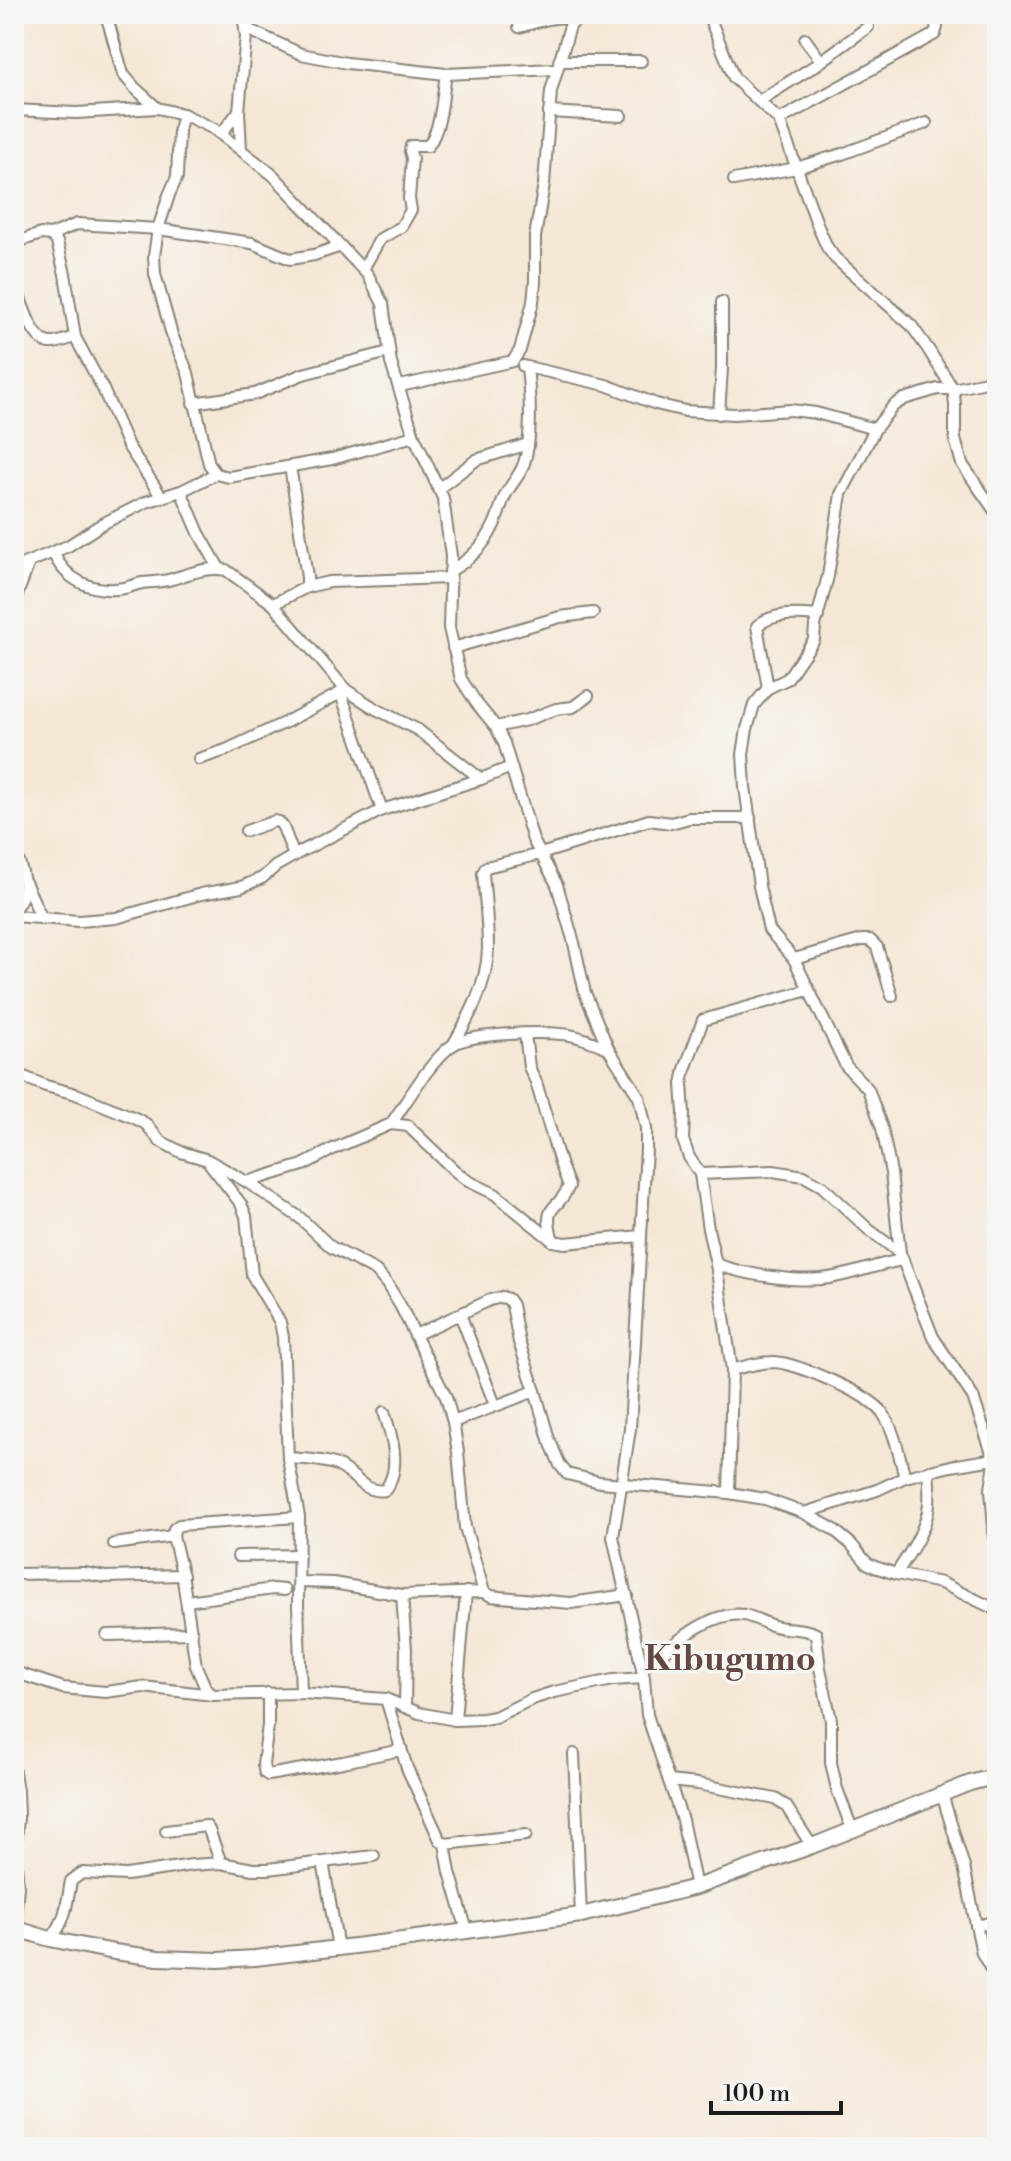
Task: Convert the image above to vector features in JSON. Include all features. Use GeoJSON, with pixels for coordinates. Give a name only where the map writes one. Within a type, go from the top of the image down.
{"type":"FeatureCollection","features":[{"type":"Feature","properties":{"kind":"main road"},"geometry":{"type":"LineString","coordinates":[[14,1927],[50,1939],[114,1952],[158,1958],[218,1960],[338,1948],[581,1915],[696,1887],[812,1846],[970,1783],[997,1776]]}},
{"type":"Feature","properties":{"kind":"street"},"geometry":{"type":"LineString","coordinates":[[103,14],[108,21],[123,74],[157,108]]}},
{"type":"Feature","properties":{"kind":"street"},"geometry":{"type":"LineString","coordinates":[[241,150],[239,111],[245,51],[243,14]]}},
{"type":"Feature","properties":{"kind":"street"},"geometry":{"type":"LineString","coordinates":[[513,361],[520,350],[533,302],[535,237],[544,184],[549,112],[558,65],[570,26],[587,14]]}},
{"type":"Feature","properties":{"kind":"street"},"geometry":{"type":"LineString","coordinates":[[708,14],[734,78],[779,120],[827,247],[835,258],[911,325],[953,389],[955,439],[962,464],[997,514]]}},
{"type":"Feature","properties":{"kind":"street"},"geometry":{"type":"LineString","coordinates":[[779,120],[935,34],[937,27],[931,14]]}},
{"type":"Feature","properties":{"kind":"street"},"geometry":{"type":"LineString","coordinates":[[519,27],[560,17],[575,21]]}},
{"type":"Feature","properties":{"kind":"street"},"geometry":{"type":"LineString","coordinates":[[759,101],[868,27]]}},
{"type":"Feature","properties":{"kind":"street"},"geometry":{"type":"LineString","coordinates":[[245,28],[301,54],[347,63],[446,74],[641,61]]}},
{"type":"Feature","properties":{"kind":"street"},"geometry":{"type":"LineString","coordinates":[[805,39],[821,61]]}},
{"type":"Feature","properties":{"kind":"street"},"geometry":{"type":"LineString","coordinates":[[363,269],[380,239],[401,227],[411,210],[411,146],[428,146],[433,140],[446,74]]}},
{"type":"Feature","properties":{"kind":"street"},"geometry":{"type":"LineString","coordinates":[[14,110],[76,113],[157,108],[183,114],[221,134],[273,175],[363,269],[383,304],[389,352],[414,436],[443,498],[451,556],[449,628],[461,679],[504,743],[533,840],[557,885],[585,993],[608,1048],[639,1097],[646,1128],[630,1429],[613,1537],[643,1673],[647,1715],[682,1820],[696,1887]]}},
{"type":"Feature","properties":{"kind":"street"},"geometry":{"type":"LineString","coordinates":[[221,134],[239,111]]}},
{"type":"Feature","properties":{"kind":"street"},"geometry":{"type":"LineString","coordinates":[[549,112],[621,116]]}},
{"type":"Feature","properties":{"kind":"street"},"geometry":{"type":"LineString","coordinates":[[183,114],[179,130],[177,177],[158,229],[155,274],[172,335],[188,373],[209,464],[216,474]]}},
{"type":"Feature","properties":{"kind":"street"},"geometry":{"type":"LineString","coordinates":[[734,180],[796,168],[926,123]]}},
{"type":"Feature","properties":{"kind":"street"},"geometry":{"type":"LineString","coordinates":[[14,243],[41,234],[51,235],[77,224],[158,229],[252,243],[290,259],[341,246]]}},
{"type":"Feature","properties":{"kind":"street"},"geometry":{"type":"LineString","coordinates":[[51,235],[57,242],[65,274],[75,337],[103,389],[128,446],[161,496]]}},
{"type":"Feature","properties":{"kind":"street"},"geometry":{"type":"LineString","coordinates":[[14,273],[32,329],[41,339],[50,343],[75,337]]}},
{"type":"Feature","properties":{"kind":"street"},"geometry":{"type":"LineString","coordinates":[[719,414],[722,302]]}},
{"type":"Feature","properties":{"kind":"street"},"geometry":{"type":"LineString","coordinates":[[193,403],[255,394],[303,374],[389,352]]}},
{"type":"Feature","properties":{"kind":"street"},"geometry":{"type":"LineString","coordinates":[[400,386],[513,361],[606,385],[656,404],[685,411],[719,414],[791,410],[816,413],[875,429]]}},
{"type":"Feature","properties":{"kind":"street"},"geometry":{"type":"LineString","coordinates":[[273,604],[307,587],[329,582],[450,574],[471,556],[489,534],[505,495],[522,469],[528,444],[530,393],[527,367]]}},
{"type":"Feature","properties":{"kind":"street"},"geometry":{"type":"LineString","coordinates":[[997,382],[938,389],[904,399],[893,406],[875,429],[841,494],[814,640],[787,679],[768,688],[754,705],[743,754],[759,886],[769,930],[794,959],[846,1066],[868,1089],[882,1128],[902,1257],[933,1337],[973,1397],[996,1456],[997,1569]]}},
{"type":"Feature","properties":{"kind":"street"},"geometry":{"type":"LineString","coordinates":[[14,568],[53,552],[161,496],[181,491],[216,474],[229,477],[354,454],[414,436]]}},
{"type":"Feature","properties":{"kind":"street"},"geometry":{"type":"LineString","coordinates":[[438,489],[476,460],[528,444]]}},
{"type":"Feature","properties":{"kind":"street"},"geometry":{"type":"LineString","coordinates":[[290,466],[307,587]]}},
{"type":"Feature","properties":{"kind":"street"},"geometry":{"type":"LineString","coordinates":[[181,491],[219,568]]}},
{"type":"Feature","properties":{"kind":"street"},"geometry":{"type":"LineString","coordinates":[[53,552],[58,565],[73,579],[95,587],[108,589],[157,583],[219,568],[273,604],[344,692],[382,810]]}},
{"type":"Feature","properties":{"kind":"street"},"geometry":{"type":"LineString","coordinates":[[14,603],[29,563]]}},
{"type":"Feature","properties":{"kind":"street"},"geometry":{"type":"LineString","coordinates":[[453,648],[560,617],[593,613]]}},
{"type":"Feature","properties":{"kind":"street"},"geometry":{"type":"LineString","coordinates":[[768,688],[757,626],[761,622],[793,613],[818,616]]}},
{"type":"Feature","properties":{"kind":"street"},"geometry":{"type":"LineString","coordinates":[[199,759],[226,750],[344,692]]}},
{"type":"Feature","properties":{"kind":"street"},"geometry":{"type":"LineString","coordinates":[[344,692],[418,730],[481,779]]}},
{"type":"Feature","properties":{"kind":"street"},"geometry":{"type":"LineString","coordinates":[[496,727],[573,707],[588,696]]}},
{"type":"Feature","properties":{"kind":"street"},"geometry":{"type":"LineString","coordinates":[[14,916],[79,921],[116,918],[201,894],[241,887],[382,810],[511,767]]}},
{"type":"Feature","properties":{"kind":"street"},"geometry":{"type":"LineString","coordinates":[[391,1124],[426,1074],[453,1045],[478,996],[488,951],[483,873],[486,867],[541,854],[649,820],[671,823],[689,818],[750,818]]}},
{"type":"Feature","properties":{"kind":"street"},"geometry":{"type":"LineString","coordinates":[[246,831],[279,822],[294,856]]}},
{"type":"Feature","properties":{"kind":"street"},"geometry":{"type":"LineString","coordinates":[[14,847],[25,882],[42,919]]}},
{"type":"Feature","properties":{"kind":"street"},"geometry":{"type":"LineString","coordinates":[[14,909],[22,897],[25,882]]}},
{"type":"Feature","properties":{"kind":"street"},"geometry":{"type":"LineString","coordinates":[[794,959],[870,940],[877,947],[892,996]]}},
{"type":"Feature","properties":{"kind":"street"},"geometry":{"type":"LineString","coordinates":[[729,1493],[732,1370],[700,1174],[683,1140],[682,1084],[703,1020],[808,990]]}},
{"type":"Feature","properties":{"kind":"street"},"geometry":{"type":"LineString","coordinates":[[525,1034],[529,1067],[569,1186],[549,1214],[553,1241]]}},
{"type":"Feature","properties":{"kind":"street"},"geometry":{"type":"LineString","coordinates":[[453,1045],[471,1039],[562,1034],[608,1048]]}},
{"type":"Feature","properties":{"kind":"street"},"geometry":{"type":"LineString","coordinates":[[14,1073],[76,1094],[146,1124],[160,1141],[208,1160],[247,1182],[299,1217],[331,1247],[376,1271],[394,1294],[446,1397],[458,1452],[465,1527],[484,1592]]}},
{"type":"Feature","properties":{"kind":"street"},"geometry":{"type":"LineString","coordinates":[[247,1182],[303,1165],[391,1124],[408,1126],[468,1181],[495,1194],[559,1244],[641,1236]]}},
{"type":"Feature","properties":{"kind":"street"},"geometry":{"type":"LineString","coordinates":[[208,1160],[241,1204],[246,1216],[252,1275],[280,1322],[288,1458],[299,1517],[301,1693]]}},
{"type":"Feature","properties":{"kind":"street"},"geometry":{"type":"LineString","coordinates":[[700,1174],[773,1171],[804,1176],[822,1186],[902,1257]]}},
{"type":"Feature","properties":{"kind":"street"},"geometry":{"type":"LineString","coordinates":[[716,1264],[728,1269],[784,1278],[826,1279],[902,1257]]}},
{"type":"Feature","properties":{"kind":"street"},"geometry":{"type":"LineString","coordinates":[[415,1335],[490,1300],[508,1299],[549,1439],[567,1474],[623,1484],[765,1499],[804,1513],[833,1529],[867,1563],[896,1574],[941,1583],[997,1610]]}},
{"type":"Feature","properties":{"kind":"street"},"geometry":{"type":"LineString","coordinates":[[460,1314],[495,1405]]}},
{"type":"Feature","properties":{"kind":"street"},"geometry":{"type":"LineString","coordinates":[[732,1370],[758,1363],[776,1362],[794,1366],[838,1383],[880,1408],[889,1422],[905,1477]]}},
{"type":"Feature","properties":{"kind":"street"},"geometry":{"type":"LineString","coordinates":[[453,1422],[535,1391]]}},
{"type":"Feature","properties":{"kind":"street"},"geometry":{"type":"LineString","coordinates":[[288,1458],[332,1463],[348,1471],[366,1488],[385,1490],[391,1482],[394,1462],[393,1443],[384,1412]]}},
{"type":"Feature","properties":{"kind":"street"},"geometry":{"type":"LineString","coordinates":[[804,1513],[877,1490],[905,1477],[996,1456]]}},
{"type":"Feature","properties":{"kind":"street"},"geometry":{"type":"LineString","coordinates":[[896,1574],[926,1518],[929,1506],[928,1471]]}},
{"type":"Feature","properties":{"kind":"street"},"geometry":{"type":"LineString","coordinates":[[213,1695],[206,1689],[196,1666],[174,1529],[179,1525],[299,1517]]}},
{"type":"Feature","properties":{"kind":"street"},"geometry":{"type":"LineString","coordinates":[[114,1544],[173,1536]]}},
{"type":"Feature","properties":{"kind":"street"},"geometry":{"type":"LineString","coordinates":[[238,1556],[299,1555]]}},
{"type":"Feature","properties":{"kind":"street"},"geometry":{"type":"LineString","coordinates":[[14,1574],[84,1573],[105,1577],[183,1575]]}},
{"type":"Feature","properties":{"kind":"street"},"geometry":{"type":"LineString","coordinates":[[299,1582],[333,1583],[402,1595],[484,1592],[491,1596],[571,1603],[627,1595]]}},
{"type":"Feature","properties":{"kind":"street"},"geometry":{"type":"LineString","coordinates":[[187,1601],[284,1590]]}},
{"type":"Feature","properties":{"kind":"street"},"geometry":{"type":"LineString","coordinates":[[455,1720],[466,1592]]}},
{"type":"Feature","properties":{"kind":"street"},"geometry":{"type":"LineString","coordinates":[[402,1595],[406,1650],[405,1707]]}},
{"type":"Feature","properties":{"kind":"street"},"geometry":{"type":"LineString","coordinates":[[14,1672],[77,1690],[105,1692],[143,1687],[213,1695],[301,1693],[386,1699],[419,1713],[455,1720],[495,1717],[554,1692],[643,1673],[682,1636],[704,1624],[742,1615],[774,1626],[816,1634],[831,1720],[831,1763],[852,1829]]}},
{"type":"Feature","properties":{"kind":"street"},"geometry":{"type":"LineString","coordinates":[[107,1635],[192,1633]]}},
{"type":"Feature","properties":{"kind":"street"},"geometry":{"type":"LineString","coordinates":[[268,1693],[263,1765],[268,1775],[401,1750]]}},
{"type":"Feature","properties":{"kind":"street"},"geometry":{"type":"LineString","coordinates":[[386,1699],[401,1750],[435,1832],[445,1844],[467,1931]]}},
{"type":"Feature","properties":{"kind":"street"},"geometry":{"type":"LineString","coordinates":[[574,1754],[581,1915]]}},
{"type":"Feature","properties":{"kind":"street"},"geometry":{"type":"LineString","coordinates":[[14,1772],[18,1817],[15,1854],[18,1887],[14,1927]]}},
{"type":"Feature","properties":{"kind":"street"},"geometry":{"type":"LineString","coordinates":[[669,1781],[775,1799],[786,1806],[812,1846]]}},
{"type":"Feature","properties":{"kind":"street"},"geometry":{"type":"LineString","coordinates":[[942,1794],[964,1867],[982,1953],[997,1980]]}},
{"type":"Feature","properties":{"kind":"street"},"geometry":{"type":"LineString","coordinates":[[166,1831],[206,1826],[221,1863]]}},
{"type":"Feature","properties":{"kind":"street"},"geometry":{"type":"LineString","coordinates":[[445,1844],[526,1835]]}},
{"type":"Feature","properties":{"kind":"street"},"geometry":{"type":"LineString","coordinates":[[50,1939],[64,1917],[71,1881],[82,1873],[127,1875],[221,1863],[268,1869],[374,1856]]}},
{"type":"Feature","properties":{"kind":"street"},"geometry":{"type":"LineString","coordinates":[[323,1862],[338,1948]]}},
{"type":"Feature","properties":{"kind":"street"},"geometry":{"type":"LineString","coordinates":[[976,1926],[997,1921]]}},
{"type":"Feature","properties":{"kind":"district","name":"Kibugumo"},"geometry":{"type":"Point","coordinates":[730,1660]}}]}
